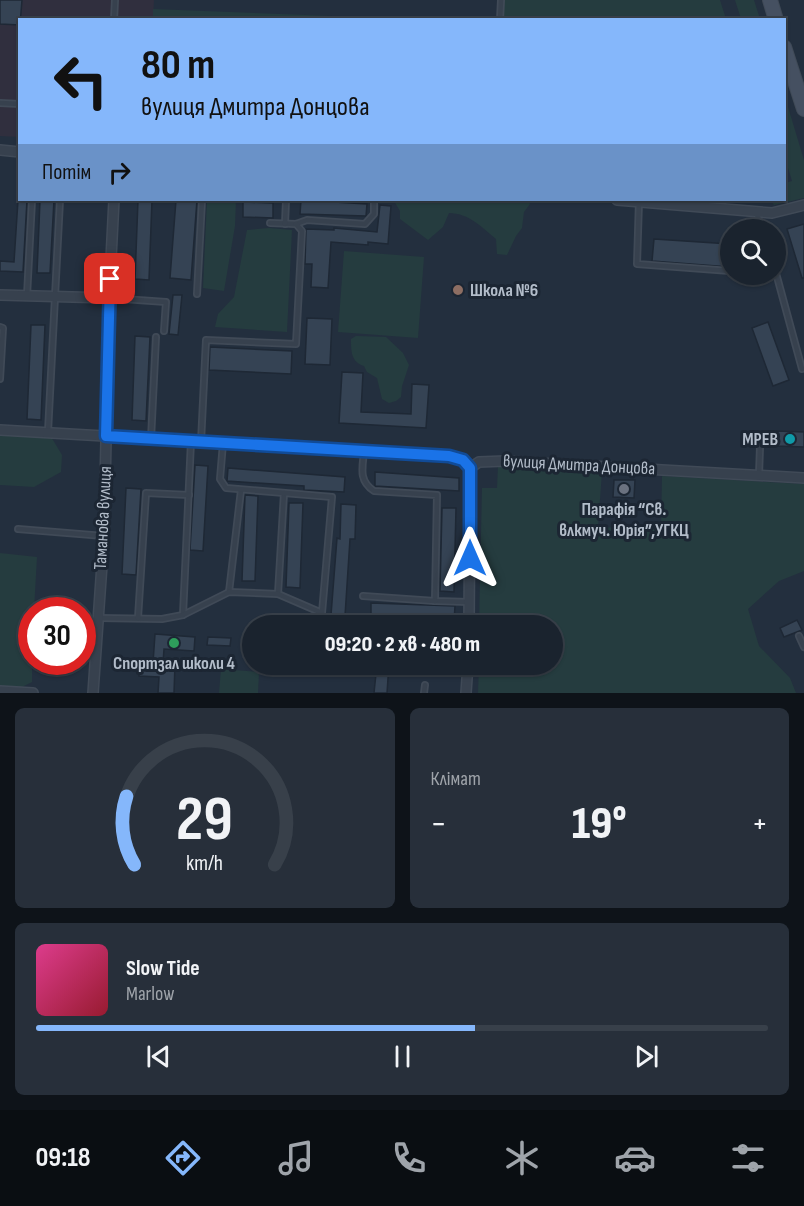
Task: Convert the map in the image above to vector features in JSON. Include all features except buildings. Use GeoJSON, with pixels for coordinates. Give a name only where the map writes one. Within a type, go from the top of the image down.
{"type":"FeatureCollection","features":[{"type":"Feature","properties":{"kind":"main road"},"geometry":{"type":"LineString","coordinates":[[770,0],[775,18]]}},
{"type":"Feature","properties":{"kind":"main road"},"geometry":{"type":"LineString","coordinates":[[786,53],[804,109]]}},
{"type":"Feature","properties":{"kind":"street"},"geometry":{"type":"LineString","coordinates":[[0,150],[18,152]]}},
{"type":"Feature","properties":{"kind":"street","name":"Таманова вулиця"},"geometry":{"type":"LineString","coordinates":[[93,693],[99,618],[94,598],[104,536],[108,298],[114,201]]}},
{"type":"Feature","properties":{"kind":"street"},"geometry":{"type":"LineString","coordinates":[[639,201],[772,213],[804,205]]}},
{"type":"Feature","properties":{"kind":"street"},"geometry":{"type":"LineString","coordinates":[[0,295],[108,298]]}},
{"type":"Feature","properties":{"kind":"street"},"geometry":{"type":"LineString","coordinates":[[0,430],[449,456],[463,460],[470,468],[469,615]]}},
{"type":"Feature","properties":{"kind":"street","name":"вулиця Дмитра Донцова"},"geometry":{"type":"LineString","coordinates":[[470,468],[478,462],[505,461],[804,478]]}},
{"type":"Feature","properties":{"kind":"street"},"geometry":{"type":"LineString","coordinates":[[466,693],[467,675]]}},
{"type":"Feature","properties":{"kind":"street"},"geometry":{"type":"LineString","coordinates":[[0,691],[33,693]]}},
{"type":"Feature","properties":{"kind":"lane"},"geometry":{"type":"LineString","coordinates":[[114,18],[115,0]]}},
{"type":"Feature","properties":{"kind":"lane"},"geometry":{"type":"LineString","coordinates":[[500,18],[501,0]]}},
{"type":"Feature","properties":{"kind":"lane"},"geometry":{"type":"LineString","coordinates":[[0,103],[18,105]]}},
{"type":"Feature","properties":{"kind":"lane"},"geometry":{"type":"LineString","coordinates":[[27,296],[32,201]]}},
{"type":"Feature","properties":{"kind":"lane"},"geometry":{"type":"LineString","coordinates":[[48,432],[60,201]]}},
{"type":"Feature","properties":{"kind":"lane"},"geometry":{"type":"LineString","coordinates":[[197,294],[202,201]]}},
{"type":"Feature","properties":{"kind":"lane"},"geometry":{"type":"LineString","coordinates":[[285,224],[286,201]]}},
{"type":"Feature","properties":{"kind":"lane"},"geometry":{"type":"LineString","coordinates":[[270,223],[296,224],[307,220],[365,224],[374,214],[374,201]]}},
{"type":"Feature","properties":{"kind":"lane"},"geometry":{"type":"LineString","coordinates":[[639,201],[637,264],[720,270]]}},
{"type":"Feature","properties":{"kind":"lane"},"geometry":{"type":"LineString","coordinates":[[756,211],[759,219]]}},
{"type":"Feature","properties":{"kind":"lane"},"geometry":{"type":"LineString","coordinates":[[183,615],[189,495],[206,340],[296,344],[302,231],[296,224]]}},
{"type":"Feature","properties":{"kind":"lane"},"geometry":{"type":"LineString","coordinates":[[779,285],[802,369]]}},
{"type":"Feature","properties":{"kind":"lane"},"geometry":{"type":"LineString","coordinates":[[108,298],[166,302],[164,331]]}},
{"type":"Feature","properties":{"kind":"lane"},"geometry":{"type":"LineString","coordinates":[[0,327],[3,328],[0,379]]}},
{"type":"Feature","properties":{"kind":"lane"},"geometry":{"type":"LineString","coordinates":[[151,438],[156,337]]}},
{"type":"Feature","properties":{"kind":"lane"},"geometry":{"type":"LineString","coordinates":[[99,618],[162,619],[183,615],[229,592],[278,594],[322,613],[332,497],[226,488],[220,479],[223,443]]}},
{"type":"Feature","properties":{"kind":"lane"},"geometry":{"type":"LineString","coordinates":[[759,476],[760,447]]}},
{"type":"Feature","properties":{"kind":"lane"},"geometry":{"type":"LineString","coordinates":[[364,452],[361,476],[374,492],[437,495],[435,602]]}},
{"type":"Feature","properties":{"kind":"lane"},"geometry":{"type":"LineString","coordinates":[[229,592],[241,490]]}},
{"type":"Feature","properties":{"kind":"lane"},"geometry":{"type":"LineString","coordinates":[[138,618],[146,493],[189,495]]}},
{"type":"Feature","properties":{"kind":"lane"},"geometry":{"type":"LineString","coordinates":[[278,594],[284,493]]}},
{"type":"Feature","properties":{"kind":"lane"},"geometry":{"type":"LineString","coordinates":[[18,529],[104,536]]}},
{"type":"Feature","properties":{"kind":"lane"},"geometry":{"type":"LineString","coordinates":[[363,596],[469,603]]}},
{"type":"Feature","properties":{"kind":"lane"},"geometry":{"type":"LineString","coordinates":[[799,636],[804,647]]}},
{"type":"Feature","properties":{"kind":"lane"},"geometry":{"type":"LineString","coordinates":[[424,693],[425,685]]}},
{"type":"Feature","properties":{"kind":"shaded area"},"geometry":{"type":"Polygon","coordinates":[[[0,0],[154,0],[153,18],[18,18],[18,137],[0,136],[0,0]]]}},
{"type":"Feature","properties":{"kind":"green space"},"geometry":{"type":"Polygon","coordinates":[[[501,0],[720,0],[726,18],[500,18],[501,0]]]}},
{"type":"Feature","properties":{"kind":"green space"},"geometry":{"type":"Polygon","coordinates":[[[735,0],[754,0],[760,18],[741,18],[735,0]]]}},
{"type":"Feature","properties":{"kind":"green space"},"geometry":{"type":"Polygon","coordinates":[[[153,9],[383,18],[153,18],[153,9]]]}},
{"type":"Feature","properties":{"kind":"green space"},"geometry":{"type":"Polygon","coordinates":[[[786,100],[804,160],[804,198],[774,205],[771,201],[786,201],[786,183],[792,181],[786,161],[786,100]]]}},
{"type":"Feature","properties":{"kind":"green space"},"geometry":{"type":"Polygon","coordinates":[[[207,201],[236,201],[235,226],[224,291],[203,288],[207,201]]]}},
{"type":"Feature","properties":{"kind":"green space"},"geometry":{"type":"Polygon","coordinates":[[[394,201],[528,201],[530,204],[524,212],[522,228],[507,255],[497,254],[496,239],[462,215],[449,213],[443,227],[428,240],[400,219],[400,211],[394,201]]]}},
{"type":"Feature","properties":{"kind":"green space"},"geometry":{"type":"Polygon","coordinates":[[[269,228],[292,230],[287,332],[215,327],[218,314],[234,297],[247,230],[269,228]]]}},
{"type":"Feature","properties":{"kind":"green space"},"geometry":{"type":"Polygon","coordinates":[[[344,251],[424,257],[418,338],[338,332],[344,251]]]}},
{"type":"Feature","properties":{"kind":"green space"},"geometry":{"type":"Polygon","coordinates":[[[356,336],[386,337],[403,353],[409,365],[401,397],[396,401],[389,403],[382,399],[377,378],[354,359],[351,339],[356,336]]]}},
{"type":"Feature","properties":{"kind":"green space"},"geometry":{"type":"Polygon","coordinates":[[[0,432],[50,435],[62,455],[61,472],[34,487],[0,485],[0,432]]]}},
{"type":"Feature","properties":{"kind":"green space"},"geometry":{"type":"Polygon","coordinates":[[[498,466],[602,472],[598,527],[661,529],[662,476],[804,484],[804,571],[779,581],[748,609],[759,646],[790,678],[796,693],[478,693],[479,675],[563,675],[563,615],[479,615],[482,488],[497,488],[498,466]]]}},
{"type":"Feature","properties":{"kind":"green space"},"geometry":{"type":"Polygon","coordinates":[[[0,553],[37,557],[35,597],[18,597],[18,675],[32,675],[32,682],[20,688],[0,687],[0,553]]]}},
{"type":"Feature","properties":{"kind":"green space"},"geometry":{"type":"Polygon","coordinates":[[[221,669],[242,671],[242,675],[259,675],[258,693],[219,693],[221,669]]]}},
{"type":"Feature","properties":{"kind":"place","name":"Школа №6"},"geometry":{"type":"Point","coordinates":[458,290]}},
{"type":"Feature","properties":{"kind":"place","name":"МРЕВ"},"geometry":{"type":"Point","coordinates":[790,439]}},
{"type":"Feature","properties":{"kind":"place","name":"Парафія “Св. влкмуч. Юрія”,УГКЦ"},"geometry":{"type":"Point","coordinates":[624,489]}},
{"type":"Feature","properties":{"kind":"place","name":"Спортзал школи 4"},"geometry":{"type":"Point","coordinates":[174,643]}},
{"type":"Feature","properties":{"kind":"route"},"geometry":{"type":"LineString","coordinates":[[110,279],[106,436],[449,456],[463,460],[470,468],[470,558]]}}]}
